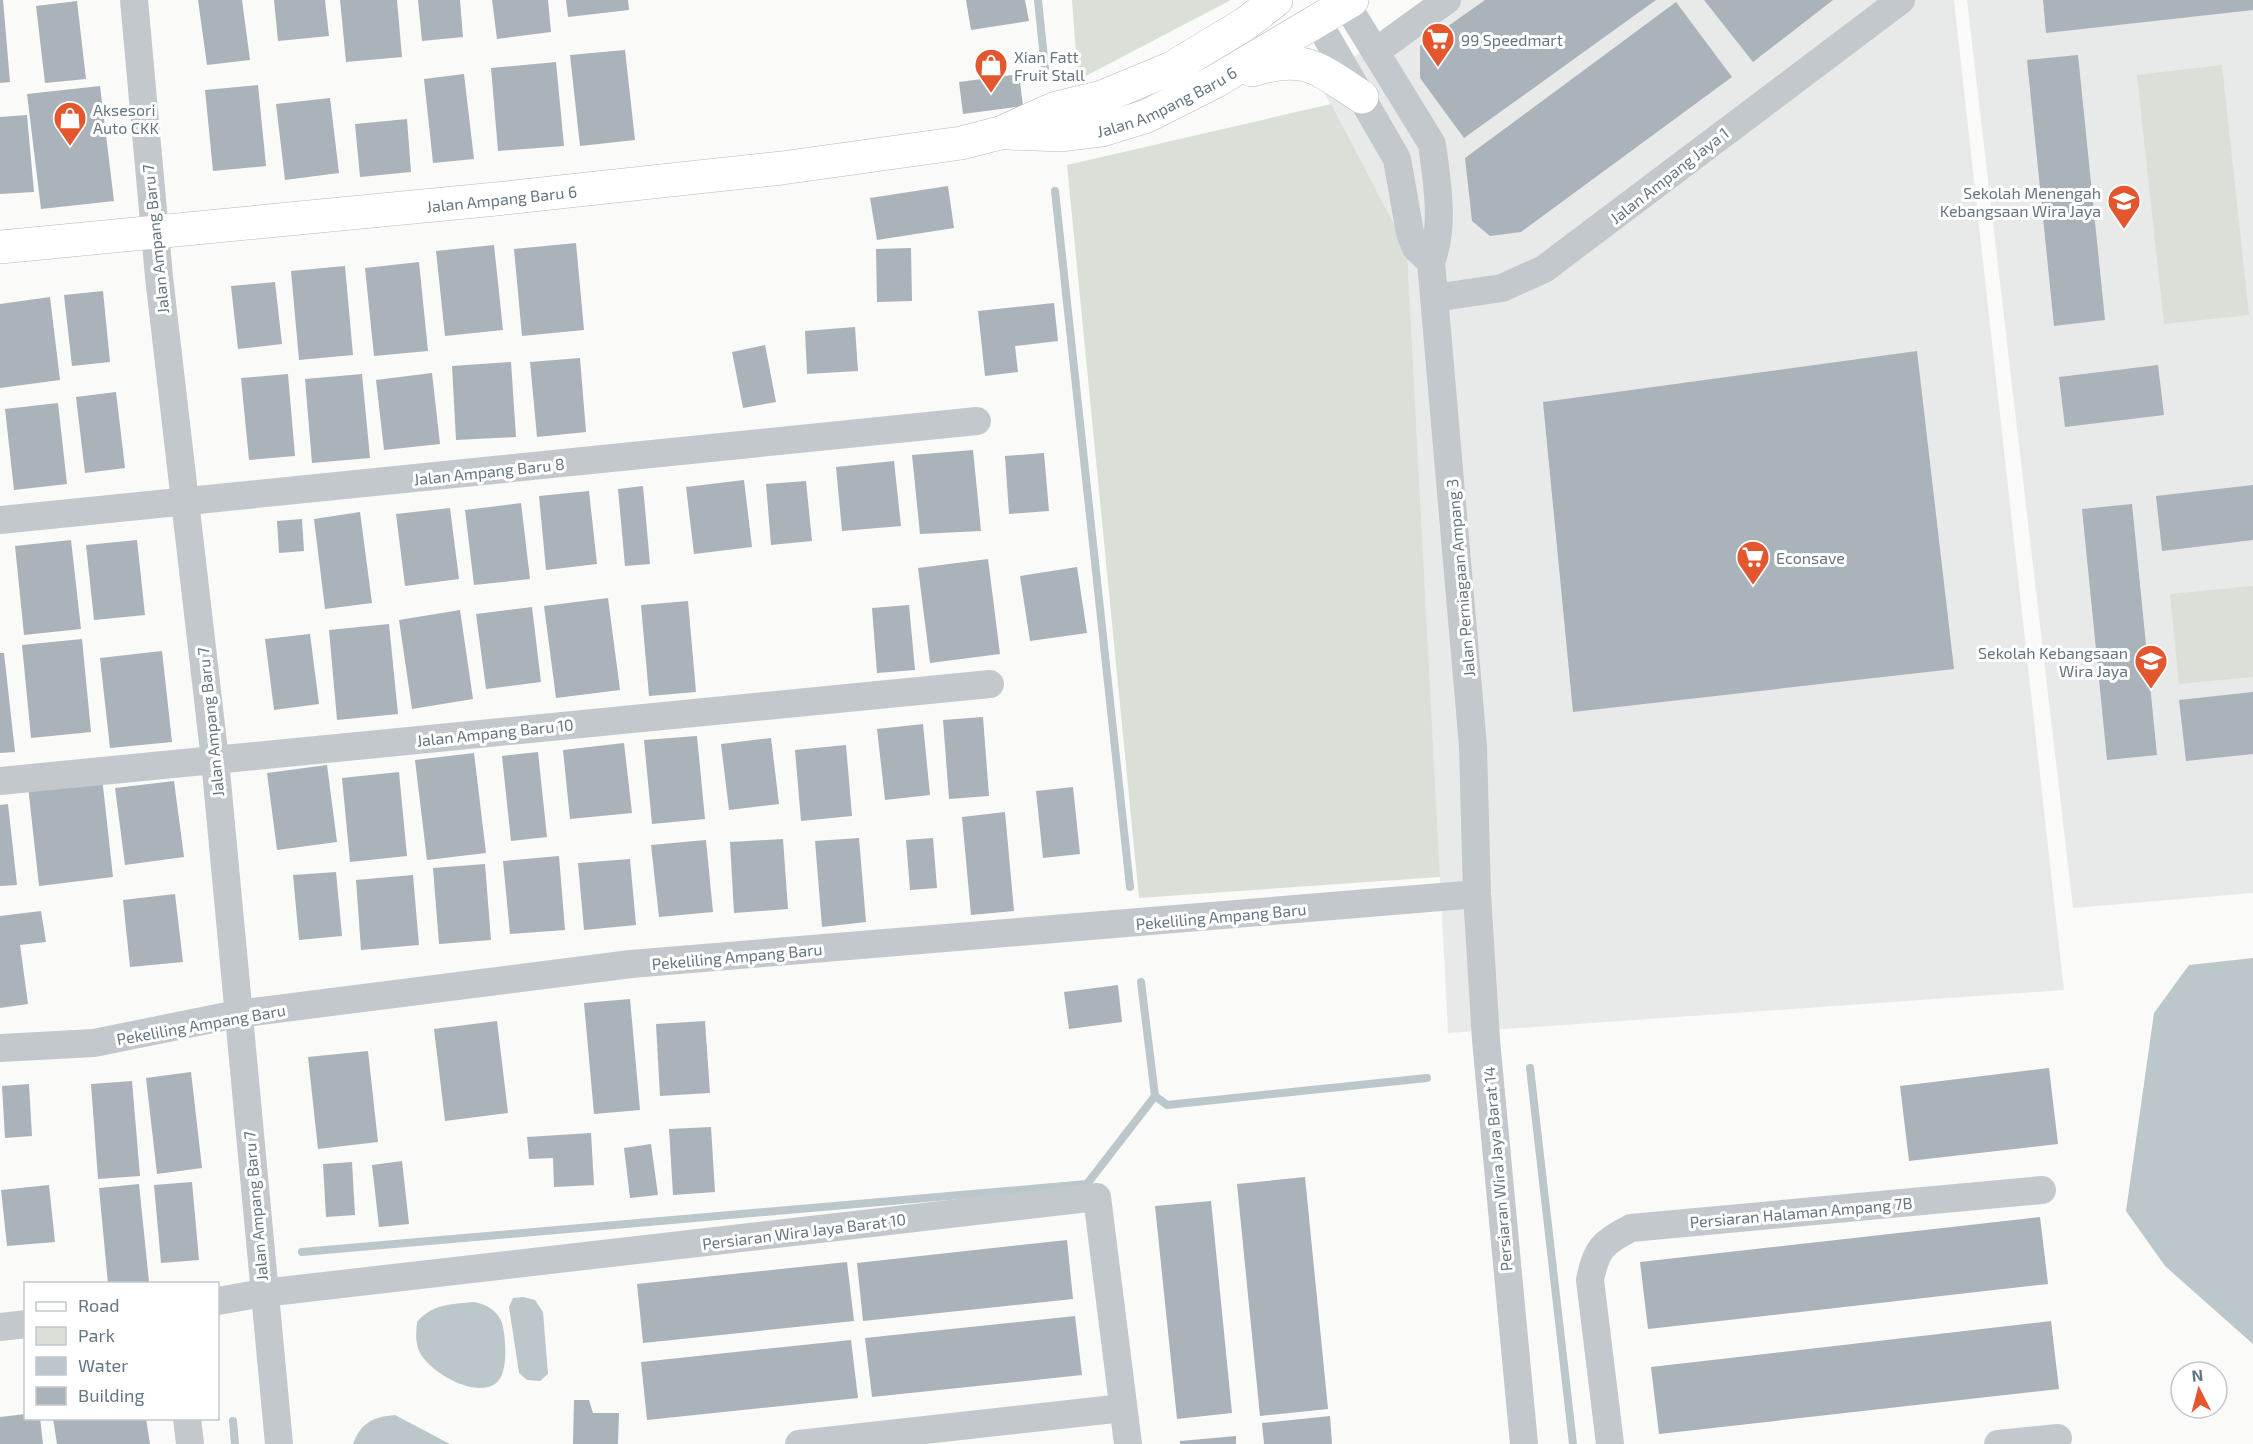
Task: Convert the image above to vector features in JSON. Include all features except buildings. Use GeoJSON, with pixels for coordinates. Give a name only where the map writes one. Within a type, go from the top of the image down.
{"type":"FeatureCollection","features":[{"type":"Feature","properties":{"kind":"main road","name":"Jalan Ampang Baru 6"},"geometry":{"type":"LineString","coordinates":[[0,247],[496,200],[782,168],[961,143],[1000,133],[1056,108],[1102,97],[1172,68],[1245,24],[1276,0]]}},
{"type":"Feature","properties":{"kind":"main road","name":"Jalan Ampang Baru 6"},"geometry":{"type":"LineString","coordinates":[[1000,133],[1062,135],[1102,130],[1147,116],[1216,81],[1333,6]]}},
{"type":"Feature","properties":{"kind":"main road"},"geometry":{"type":"LineString","coordinates":[[1102,97],[1155,89],[1247,39],[1290,10],[1333,6]]}},
{"type":"Feature","properties":{"kind":"main road"},"geometry":{"type":"LineString","coordinates":[[1216,81],[1271,63],[1311,64],[1362,97]]}},
{"type":"Feature","properties":{"kind":"street","name":"Jalan Ampang Baru 7"},"geometry":{"type":"LineString","coordinates":[[134,0],[154,232],[215,760],[263,1293],[279,1444]]}},
{"type":"Feature","properties":{"kind":"street"},"geometry":{"type":"LineString","coordinates":[[1375,52],[1447,0]]}},
{"type":"Feature","properties":{"kind":"street","name":"Jalan Ampang Jaya 1"},"geometry":{"type":"LineString","coordinates":[[1434,298],[1502,288],[1544,269],[1892,3]]}},
{"type":"Feature","properties":{"kind":"street"},"geometry":{"type":"LineString","coordinates":[[1333,6],[1362,97],[1397,159],[1410,233],[1416,248],[1431,262]]}},
{"type":"Feature","properties":{"kind":"street","name":"Jalan Perniagaan Ampang 3"},"geometry":{"type":"LineString","coordinates":[[1333,6],[1375,52],[1432,144],[1438,189],[1438,244],[1431,262],[1473,746],[1477,894]]}},
{"type":"Feature","properties":{"kind":"street","name":"Jalan Ampang Baru 8"},"geometry":{"type":"LineString","coordinates":[[0,520],[977,421]]}},
{"type":"Feature","properties":{"kind":"street","name":"Jalan Ampang Baru 10"},"geometry":{"type":"LineString","coordinates":[[0,781],[990,684]]}},
{"type":"Feature","properties":{"kind":"street","name":"Pekeliling Ampang Baru"},"geometry":{"type":"LineString","coordinates":[[0,1048],[94,1044],[237,1014],[631,964],[1477,894]]}},
{"type":"Feature","properties":{"kind":"street","name":"Persiaran Wira Jaya Barat 14"},"geometry":{"type":"LineString","coordinates":[[1477,894],[1493,1132],[1524,1444]]}},
{"type":"Feature","properties":{"kind":"street","name":"Persiaran Halaman Ampang 7B"},"geometry":{"type":"LineString","coordinates":[[1610,1444],[1590,1280],[1595,1256],[1610,1238],[1631,1228],[2042,1190]]}},
{"type":"Feature","properties":{"kind":"street","name":"Persiaran Wira Jaya Barat 10"},"geometry":{"type":"LineString","coordinates":[[263,1293],[1097,1197],[1128,1444]]}},
{"type":"Feature","properties":{"kind":"street"},"geometry":{"type":"LineString","coordinates":[[219,1301],[263,1293]]}},
{"type":"Feature","properties":{"kind":"street"},"geometry":{"type":"LineString","coordinates":[[0,1327],[24,1324]]}},
{"type":"Feature","properties":{"kind":"street"},"geometry":{"type":"LineString","coordinates":[[799,1444],[929,1437],[1123,1408]]}},
{"type":"Feature","properties":{"kind":"street"},"geometry":{"type":"LineString","coordinates":[[187,1420],[190,1444]]}},
{"type":"Feature","properties":{"kind":"street"},"geometry":{"type":"LineString","coordinates":[[1998,1444],[2058,1438]]}},
{"type":"Feature","properties":{"kind":"shaded area"},"geometry":{"type":"Polygon","coordinates":[[[1437,0],[1954,0],[2064,990],[1448,1033],[1407,249],[1318,81],[1437,0]]]}},
{"type":"Feature","properties":{"kind":"shaded area"},"geometry":{"type":"Polygon","coordinates":[[[1967,0],[2253,0],[2253,893],[2073,908],[1967,0]]]}},
{"type":"Feature","properties":{"kind":"green space"},"geometry":{"type":"Polygon","coordinates":[[[1072,0],[1231,0],[1078,80],[1072,0]]]}},
{"type":"Feature","properties":{"kind":"green space"},"geometry":{"type":"Polygon","coordinates":[[[2222,65],[2249,315],[2164,324],[2137,75],[2222,65]]]}},
{"type":"Feature","properties":{"kind":"green space"},"geometry":{"type":"Polygon","coordinates":[[[1331,104],[1407,249],[1440,877],[1139,898],[1067,165],[1331,104]]]}},
{"type":"Feature","properties":{"kind":"green space"},"geometry":{"type":"Polygon","coordinates":[[[2253,586],[2253,677],[2179,684],[2170,594],[2253,586]]]}},
{"type":"Feature","properties":{"kind":"water"},"geometry":{"type":"Polygon","coordinates":[[[2253,958],[2253,1344],[2165,1266],[2126,1211],[2154,1013],[2189,965],[2253,958]]]}},
{"type":"Feature","properties":{"kind":"water"},"geometry":{"type":"Polygon","coordinates":[[[523,1297],[535,1300],[543,1312],[548,1374],[540,1381],[527,1380],[519,1373],[509,1307],[513,1298],[523,1297]]]}},
{"type":"Feature","properties":{"kind":"water"},"geometry":{"type":"Polygon","coordinates":[[[474,1302],[483,1304],[495,1312],[502,1323],[503,1330],[505,1356],[503,1373],[495,1384],[486,1388],[465,1386],[443,1375],[426,1361],[418,1349],[417,1342],[417,1322],[423,1316],[443,1306],[474,1302]]]}},
{"type":"Feature","properties":{"kind":"water"},"geometry":{"type":"Polygon","coordinates":[[[395,1415],[450,1444],[353,1444],[368,1422],[380,1417],[395,1415]]]}},
{"type":"Feature","properties":{"kind":"waterway"},"geometry":{"type":"LineString","coordinates":[[1038,0],[1045,68]]}},
{"type":"Feature","properties":{"kind":"waterway"},"geometry":{"type":"LineString","coordinates":[[1055,191],[1130,887]]}},
{"type":"Feature","properties":{"kind":"waterway"},"geometry":{"type":"LineString","coordinates":[[302,1252],[1087,1184],[1155,1096],[1141,982]]}},
{"type":"Feature","properties":{"kind":"waterway"},"geometry":{"type":"LineString","coordinates":[[1530,1068],[1573,1444]]}},
{"type":"Feature","properties":{"kind":"waterway"},"geometry":{"type":"LineString","coordinates":[[1155,1096],[1167,1105],[1427,1078]]}},
{"type":"Feature","properties":{"kind":"waterway"},"geometry":{"type":"LineString","coordinates":[[233,1421],[235,1444]]}},
{"type":"Feature","properties":{"kind":"place","name":"99 Speedmart"},"geometry":{"type":"Point","coordinates":[1438,68]}},
{"type":"Feature","properties":{"kind":"place","name":"Xian Fatt Fruit Stall"},"geometry":{"type":"Point","coordinates":[991,94]}},
{"type":"Feature","properties":{"kind":"place","name":"Aksesori Auto CKK"},"geometry":{"type":"Point","coordinates":[70,147]}},
{"type":"Feature","properties":{"kind":"place","name":"Sekolah Menengah Kebangsaan Wira Jaya"},"geometry":{"type":"Point","coordinates":[2124,230]}},
{"type":"Feature","properties":{"kind":"place","name":"Econsave"},"geometry":{"type":"Point","coordinates":[1753,586]}},
{"type":"Feature","properties":{"kind":"place","name":"Sekolah Kebangsaan Wira Jaya"},"geometry":{"type":"Point","coordinates":[2151,690]}}]}
